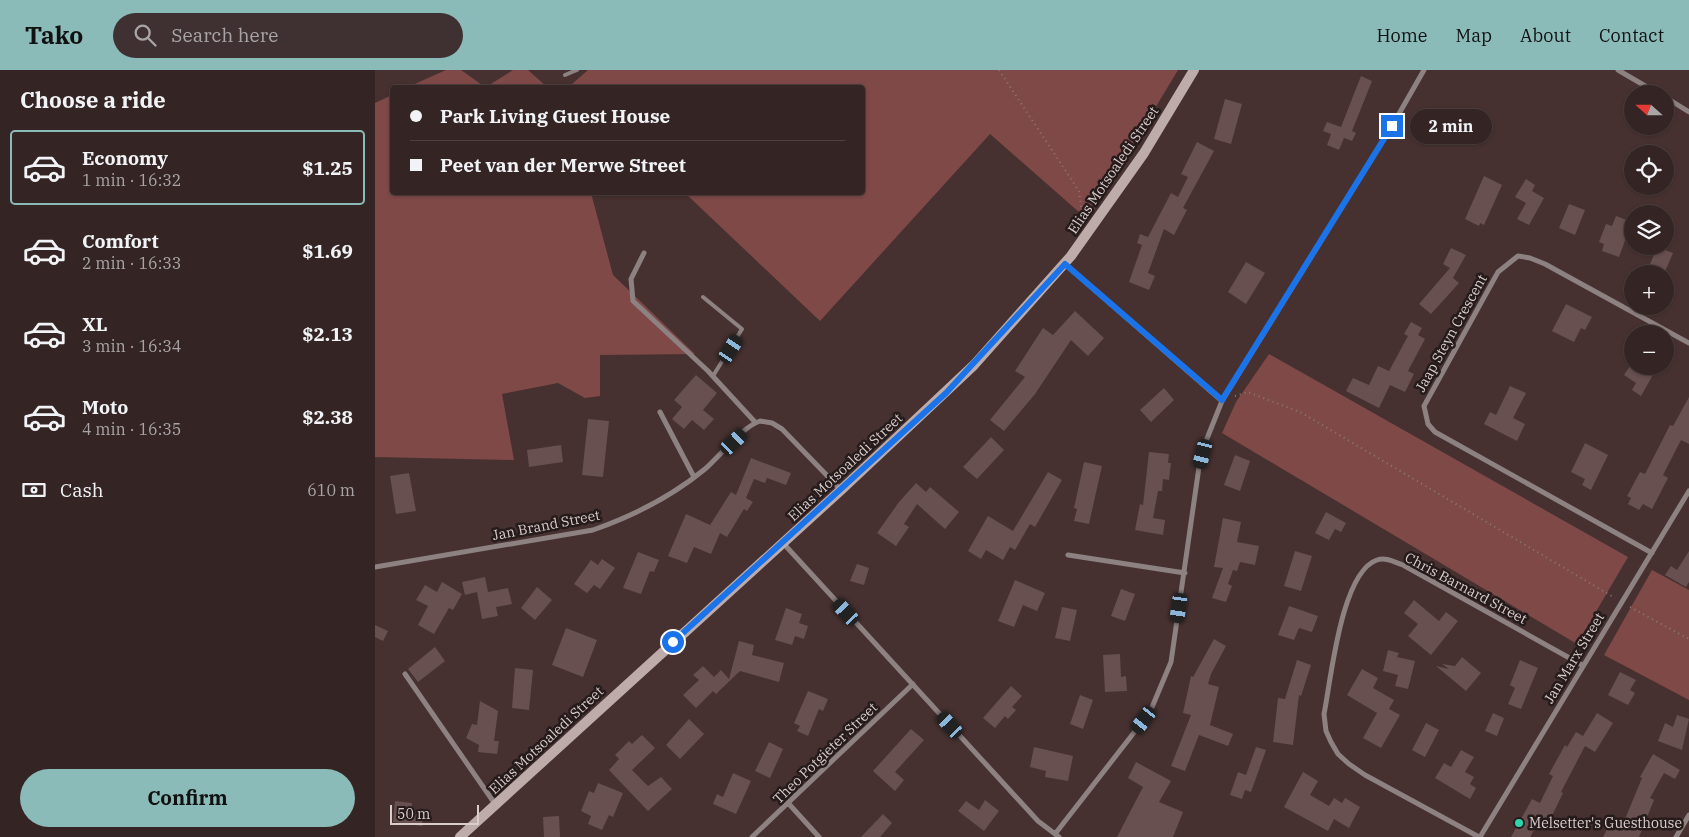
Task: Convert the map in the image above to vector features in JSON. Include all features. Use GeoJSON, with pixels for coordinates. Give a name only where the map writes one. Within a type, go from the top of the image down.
{"type":"FeatureCollection","features":[{"type":"Feature","properties":{"kind":"street","name":"Elias Motsoaledi Street"},"geometry":{"type":"LineString","coordinates":[[461,837],[946,393],[1065,264],[1144,153],[1194,70]]}},
{"type":"Feature","properties":{"kind":"street"},"geometry":{"type":"LineString","coordinates":[[783,543],[1038,821],[1057,836],[1138,729],[1157,700],[1171,662],[1199,467],[1206,441],[1222,400],[1392,126],[1424,70]]}},
{"type":"Feature","properties":{"kind":"street"},"geometry":{"type":"LineString","coordinates":[[1618,70],[1644,85]]}},
{"type":"Feature","properties":{"kind":"street"},"geometry":{"type":"LineString","coordinates":[[1674,103],[1689,112]]}},
{"type":"Feature","properties":{"kind":"street"},"geometry":{"type":"LineString","coordinates":[[644,254],[633,274],[632,299],[713,376],[755,422],[767,421],[782,429],[841,490]]}},
{"type":"Feature","properties":{"kind":"street","name":"Jaap Steyn Crescent"},"geometry":{"type":"LineString","coordinates":[[1652,553],[1435,432],[1428,424],[1424,406],[1498,272],[1518,256],[1545,264],[1689,343]]}},
{"type":"Feature","properties":{"kind":"street"},"geometry":{"type":"LineString","coordinates":[[1065,264],[1222,400]]}},
{"type":"Feature","properties":{"kind":"street"},"geometry":{"type":"LineString","coordinates":[[660,412],[694,477]]}},
{"type":"Feature","properties":{"kind":"street","name":"Jan Brand Street"},"geometry":{"type":"LineString","coordinates":[[375,567],[593,530],[623,520],[660,500],[694,477],[755,422]]}},
{"type":"Feature","properties":{"kind":"street","name":"Jan Marx Street"},"geometry":{"type":"LineString","coordinates":[[1480,837],[1582,665],[1689,491]]}},
{"type":"Feature","properties":{"kind":"street"},"geometry":{"type":"LineString","coordinates":[[1068,555],[1185,573]]}},
{"type":"Feature","properties":{"kind":"street","name":"Chris Barnard Street"},"geometry":{"type":"LineString","coordinates":[[1480,837],[1365,775],[1338,754],[1326,731],[1324,714],[1346,602],[1358,576],[1376,560],[1385,559],[1403,565],[1582,665]]}},
{"type":"Feature","properties":{"kind":"street"},"geometry":{"type":"LineString","coordinates":[[405,674],[495,805]]}},
{"type":"Feature","properties":{"kind":"street","name":"Theo Potgieter Street"},"geometry":{"type":"LineString","coordinates":[[752,837],[789,804],[913,684]]}},
{"type":"Feature","properties":{"kind":"street"},"geometry":{"type":"LineString","coordinates":[[789,804],[819,837]]}},
{"type":"Feature","properties":{"kind":"street"},"geometry":{"type":"LineString","coordinates":[[1676,837],[1689,815]]}},
{"type":"Feature","properties":{"kind":"lane"},"geometry":{"type":"LineString","coordinates":[[565,75],[577,70]]}},
{"type":"Feature","properties":{"kind":"lane"},"geometry":{"type":"LineString","coordinates":[[703,297],[742,329],[713,376]]}},
{"type":"Feature","properties":{"kind":"path"},"geometry":{"type":"LineString","coordinates":[[999,70],[1079,191],[1086,236]]}},
{"type":"Feature","properties":{"kind":"path"},"geometry":{"type":"LineString","coordinates":[[1222,400],[1248,392],[1303,413],[1621,602],[1689,639]]}},
{"type":"Feature","properties":{"kind":"shaded area"},"geometry":{"type":"Polygon","coordinates":[[[446,70],[461,70],[482,85],[412,85],[446,70]]]}},
{"type":"Feature","properties":{"kind":"shaded area"},"geometry":{"type":"Polygon","coordinates":[[[513,70],[528,70],[545,85],[489,85],[513,70]]]}},
{"type":"Feature","properties":{"kind":"shaded area"},"geometry":{"type":"Polygon","coordinates":[[[588,70],[1178,70],[1088,220],[990,134],[820,321],[687,195],[865,195],[865,85],[572,84],[588,70]]]}},
{"type":"Feature","properties":{"kind":"shaded area"},"geometry":{"type":"Polygon","coordinates":[[[390,96],[390,195],[592,195],[613,275],[695,354],[600,355],[600,396],[585,398],[558,383],[502,394],[514,460],[375,457],[375,103],[390,96]]]}},
{"type":"Feature","properties":{"kind":"shaded area"},"geometry":{"type":"Polygon","coordinates":[[[1269,354],[1628,557],[1577,644],[1222,433],[1236,402],[1269,354]]]}},
{"type":"Feature","properties":{"kind":"shaded area"},"geometry":{"type":"Polygon","coordinates":[[[1652,570],[1689,590],[1689,700],[1604,655],[1652,570]]]}},
{"type":"Feature","properties":{"kind":"building"},"geometry":{"type":"Polygon","coordinates":[[[1361,76],[1372,81],[1352,131],[1356,133],[1352,141],[1344,138],[1339,150],[1327,145],[1331,134],[1323,131],[1327,122],[1341,127],[1361,76]]]}},
{"type":"Feature","properties":{"kind":"building"},"geometry":{"type":"Polygon","coordinates":[[[1225,99],[1242,104],[1231,144],[1214,139],[1225,99]]]}},
{"type":"Feature","properties":{"kind":"building"},"geometry":{"type":"Polygon","coordinates":[[[1197,142],[1214,151],[1183,208],[1187,210],[1174,235],[1164,229],[1148,273],[1155,276],[1149,290],[1129,282],[1142,245],[1137,243],[1140,234],[1148,237],[1171,193],[1178,197],[1188,177],[1181,174],[1197,142]]]}},
{"type":"Feature","properties":{"kind":"building"},"geometry":{"type":"Polygon","coordinates":[[[1484,176],[1502,185],[1484,225],[1480,223],[1479,226],[1465,219],[1484,176]]]}},
{"type":"Feature","properties":{"kind":"building"},"geometry":{"type":"Polygon","coordinates":[[[1526,179],[1535,185],[1532,191],[1544,198],[1529,225],[1517,219],[1526,203],[1515,197],[1526,179]]]}},
{"type":"Feature","properties":{"kind":"building"},"geometry":{"type":"Polygon","coordinates":[[[1569,204],[1585,210],[1575,235],[1559,228],[1569,204]]]}},
{"type":"Feature","properties":{"kind":"building"},"geometry":{"type":"Polygon","coordinates":[[[1616,216],[1624,219],[1624,244],[1619,257],[1602,251],[1604,244],[1599,242],[1606,224],[1612,226],[1616,216]]]}},
{"type":"Feature","properties":{"kind":"building"},"geometry":{"type":"Polygon","coordinates":[[[1451,248],[1466,255],[1453,278],[1459,283],[1431,314],[1419,304],[1450,268],[1443,264],[1451,248]]]}},
{"type":"Feature","properties":{"kind":"building"},"geometry":{"type":"Polygon","coordinates":[[[1654,255],[1672,255],[1668,265],[1650,265],[1654,255]]]}},
{"type":"Feature","properties":{"kind":"building"},"geometry":{"type":"Polygon","coordinates":[[[1246,262],[1265,273],[1246,304],[1228,292],[1246,262]]]}},
{"type":"Feature","properties":{"kind":"building"},"geometry":{"type":"Polygon","coordinates":[[[1566,304],[1592,317],[1585,330],[1581,328],[1574,342],[1552,331],[1566,304]]]}},
{"type":"Feature","properties":{"kind":"building"},"geometry":{"type":"Polygon","coordinates":[[[1075,311],[1104,338],[1088,356],[1071,340],[1035,394],[1004,431],[990,420],[1025,377],[1015,371],[1043,328],[1053,335],[1075,311]]]}},
{"type":"Feature","properties":{"kind":"building"},"geometry":{"type":"Polygon","coordinates":[[[1411,322],[1422,328],[1418,335],[1425,339],[1408,371],[1414,374],[1405,392],[1390,385],[1379,408],[1346,391],[1353,378],[1369,385],[1378,366],[1389,371],[1408,336],[1404,334],[1411,322]]]}},
{"type":"Feature","properties":{"kind":"building"},"geometry":{"type":"Polygon","coordinates":[[[696,375],[717,393],[703,410],[714,419],[704,430],[692,420],[684,429],[672,419],[682,407],[674,400],[696,375]]]}},
{"type":"Feature","properties":{"kind":"building"},"geometry":{"type":"Polygon","coordinates":[[[1624,375],[1653,375],[1641,396],[1632,390],[1636,383],[1624,375]]]}},
{"type":"Feature","properties":{"kind":"building"},"geometry":{"type":"Polygon","coordinates":[[[1510,386],[1526,393],[1513,418],[1525,424],[1517,441],[1484,424],[1490,412],[1496,415],[1510,386]]]}},
{"type":"Feature","properties":{"kind":"building"},"geometry":{"type":"Polygon","coordinates":[[[1164,388],[1174,400],[1151,422],[1140,410],[1164,388]]]}},
{"type":"Feature","properties":{"kind":"building"},"geometry":{"type":"Polygon","coordinates":[[[1689,397],[1689,444],[1681,440],[1663,475],[1668,478],[1652,509],[1643,504],[1639,510],[1628,504],[1631,498],[1627,496],[1640,472],[1645,474],[1670,425],[1673,426],[1689,397]]]}},
{"type":"Feature","properties":{"kind":"building"},"geometry":{"type":"Polygon","coordinates":[[[588,419],[609,421],[603,477],[582,475],[588,419]]]}},
{"type":"Feature","properties":{"kind":"building"},"geometry":{"type":"Polygon","coordinates":[[[991,437],[1004,450],[977,479],[963,467],[991,437]]]}},
{"type":"Feature","properties":{"kind":"building"},"geometry":{"type":"Polygon","coordinates":[[[1585,443],[1608,455],[1591,490],[1582,485],[1585,479],[1571,472],[1585,443]]]}},
{"type":"Feature","properties":{"kind":"building"},"geometry":{"type":"Polygon","coordinates":[[[561,445],[563,462],[529,467],[527,450],[561,445]]]}},
{"type":"Feature","properties":{"kind":"building"},"geometry":{"type":"Polygon","coordinates":[[[1149,452],[1169,454],[1168,463],[1171,463],[1169,480],[1163,479],[1162,491],[1158,491],[1153,518],[1165,520],[1163,535],[1135,530],[1140,504],[1143,505],[1149,452]]]}},
{"type":"Feature","properties":{"kind":"building"},"geometry":{"type":"Polygon","coordinates":[[[1235,455],[1250,461],[1240,491],[1224,485],[1235,455]]]}},
{"type":"Feature","properties":{"kind":"building"},"geometry":{"type":"Polygon","coordinates":[[[751,458],[791,473],[786,485],[767,478],[765,483],[754,479],[746,498],[753,502],[747,511],[744,509],[727,537],[720,533],[711,554],[694,547],[687,563],[668,556],[686,514],[710,525],[731,492],[736,495],[751,458]]]}},
{"type":"Feature","properties":{"kind":"building"},"geometry":{"type":"Polygon","coordinates":[[[1084,462],[1102,466],[1089,524],[1074,521],[1077,509],[1074,508],[1084,462]]]}},
{"type":"Feature","properties":{"kind":"building"},"geometry":{"type":"Polygon","coordinates":[[[1048,472],[1062,480],[1035,527],[1030,524],[1015,550],[1010,547],[1003,560],[986,550],[981,559],[968,551],[988,516],[1013,531],[1048,472]]]}},
{"type":"Feature","properties":{"kind":"building"},"geometry":{"type":"Polygon","coordinates":[[[409,473],[416,511],[396,514],[390,476],[409,473]]]}},
{"type":"Feature","properties":{"kind":"building"},"geometry":{"type":"Polygon","coordinates":[[[916,483],[926,492],[930,487],[959,512],[945,529],[917,504],[904,524],[909,527],[896,546],[877,533],[899,502],[916,483]]]}},
{"type":"Feature","properties":{"kind":"building"},"geometry":{"type":"Polygon","coordinates":[[[1326,512],[1346,523],[1341,532],[1335,529],[1329,540],[1315,533],[1326,512]]]}},
{"type":"Feature","properties":{"kind":"building"},"geometry":{"type":"Polygon","coordinates":[[[1223,518],[1241,522],[1237,542],[1259,546],[1255,565],[1240,562],[1237,571],[1233,570],[1228,584],[1232,586],[1226,602],[1212,598],[1223,568],[1214,567],[1223,518]]]}},
{"type":"Feature","properties":{"kind":"building"},"geometry":{"type":"Polygon","coordinates":[[[1295,551],[1312,556],[1301,591],[1284,586],[1295,551]]]}},
{"type":"Feature","properties":{"kind":"building"},"geometry":{"type":"Polygon","coordinates":[[[1689,551],[1689,582],[1686,587],[1665,575],[1671,566],[1677,570],[1689,551]]]}},
{"type":"Feature","properties":{"kind":"building"},"geometry":{"type":"Polygon","coordinates":[[[638,552],[659,560],[654,572],[650,571],[641,594],[623,588],[638,552]]]}},
{"type":"Feature","properties":{"kind":"building"},"geometry":{"type":"Polygon","coordinates":[[[602,559],[615,568],[600,589],[594,585],[587,593],[574,584],[591,560],[598,565],[602,559]]]}},
{"type":"Feature","properties":{"kind":"building"},"geometry":{"type":"Polygon","coordinates":[[[857,564],[869,568],[864,585],[850,581],[857,564]]]}},
{"type":"Feature","properties":{"kind":"building"},"geometry":{"type":"Polygon","coordinates":[[[485,577],[488,592],[508,588],[512,604],[496,607],[498,616],[482,619],[477,592],[465,595],[462,582],[485,577]]]}},
{"type":"Feature","properties":{"kind":"building"},"geometry":{"type":"Polygon","coordinates":[[[1015,580],[1045,593],[1037,611],[1023,605],[1014,627],[998,621],[1015,580]]]}},
{"type":"Feature","properties":{"kind":"building"},"geometry":{"type":"Polygon","coordinates":[[[442,582],[462,594],[453,610],[449,608],[434,634],[418,625],[428,606],[416,600],[425,585],[437,592],[442,582]]]}},
{"type":"Feature","properties":{"kind":"building"},"geometry":{"type":"Polygon","coordinates":[[[537,587],[552,600],[535,620],[521,608],[537,587]]]}},
{"type":"Feature","properties":{"kind":"building"},"geometry":{"type":"Polygon","coordinates":[[[1121,589],[1135,594],[1125,621],[1111,616],[1121,589]]]}},
{"type":"Feature","properties":{"kind":"building"},"geometry":{"type":"Polygon","coordinates":[[[1414,600],[1439,621],[1446,612],[1458,621],[1431,655],[1408,636],[1418,624],[1404,613],[1414,600]]]}},
{"type":"Feature","properties":{"kind":"building"},"geometry":{"type":"Polygon","coordinates":[[[1289,606],[1318,616],[1312,632],[1299,628],[1294,640],[1278,635],[1289,606]]]}},
{"type":"Feature","properties":{"kind":"building"},"geometry":{"type":"Polygon","coordinates":[[[1062,607],[1077,610],[1070,641],[1055,638],[1062,607]]]}},
{"type":"Feature","properties":{"kind":"building"},"geometry":{"type":"Polygon","coordinates":[[[786,608],[802,614],[799,623],[808,626],[804,639],[795,636],[792,645],[775,640],[786,608]]]}},
{"type":"Feature","properties":{"kind":"building"},"geometry":{"type":"Polygon","coordinates":[[[375,625],[388,631],[383,641],[375,637],[375,625]]]}},
{"type":"Feature","properties":{"kind":"building"},"geometry":{"type":"Polygon","coordinates":[[[566,628],[597,640],[583,677],[552,665],[566,628]]]}},
{"type":"Feature","properties":{"kind":"building"},"geometry":{"type":"Polygon","coordinates":[[[1214,639],[1226,646],[1211,674],[1208,684],[1219,687],[1210,725],[1233,734],[1228,746],[1199,735],[1185,771],[1171,766],[1191,715],[1183,713],[1191,676],[1193,677],[1214,639]]]}},
{"type":"Feature","properties":{"kind":"building"},"geometry":{"type":"Polygon","coordinates":[[[739,641],[754,645],[752,655],[784,663],[779,682],[740,671],[716,694],[713,691],[696,708],[683,695],[699,680],[693,675],[703,666],[714,677],[721,670],[729,679],[739,641]]]}},
{"type":"Feature","properties":{"kind":"building"},"geometry":{"type":"Polygon","coordinates":[[[435,647],[445,661],[418,682],[408,669],[435,647]]]}},
{"type":"Feature","properties":{"kind":"building"},"geometry":{"type":"Polygon","coordinates":[[[1388,650],[1399,653],[1397,657],[1415,661],[1408,689],[1395,686],[1398,675],[1383,671],[1388,650]]]}},
{"type":"Feature","properties":{"kind":"building"},"geometry":{"type":"Polygon","coordinates":[[[1120,654],[1121,677],[1126,676],[1127,691],[1105,692],[1103,655],[1120,654]]]}},
{"type":"Feature","properties":{"kind":"building"},"geometry":{"type":"Polygon","coordinates":[[[1462,657],[1481,673],[1466,691],[1436,666],[1449,669],[1442,664],[1455,666],[1462,657]]]}},
{"type":"Feature","properties":{"kind":"building"},"geometry":{"type":"Polygon","coordinates":[[[1297,660],[1311,665],[1301,696],[1299,695],[1293,745],[1273,742],[1278,698],[1285,699],[1297,660]]]}},
{"type":"Feature","properties":{"kind":"building"},"geometry":{"type":"Polygon","coordinates":[[[1520,660],[1538,668],[1521,709],[1508,704],[1515,688],[1510,685],[1520,660]]]}},
{"type":"Feature","properties":{"kind":"building"},"geometry":{"type":"Polygon","coordinates":[[[515,668],[533,670],[529,710],[512,708],[515,668]]]}},
{"type":"Feature","properties":{"kind":"building"},"geometry":{"type":"Polygon","coordinates":[[[1362,669],[1378,678],[1373,688],[1394,700],[1389,709],[1400,715],[1381,748],[1363,738],[1377,713],[1347,695],[1362,669]]]}},
{"type":"Feature","properties":{"kind":"building"},"geometry":{"type":"Polygon","coordinates":[[[1620,672],[1636,680],[1630,690],[1635,693],[1628,705],[1608,695],[1620,672]]]}},
{"type":"Feature","properties":{"kind":"building"},"geometry":{"type":"Polygon","coordinates":[[[1011,686],[1022,696],[1012,707],[1016,710],[1008,719],[1005,716],[995,728],[983,718],[1011,686]]]}},
{"type":"Feature","properties":{"kind":"building"},"geometry":{"type":"Polygon","coordinates":[[[808,691],[828,699],[823,711],[819,709],[808,736],[797,731],[800,726],[794,723],[808,691]]]}},
{"type":"Feature","properties":{"kind":"building"},"geometry":{"type":"Polygon","coordinates":[[[1080,695],[1093,700],[1083,729],[1070,724],[1080,695]]]}},
{"type":"Feature","properties":{"kind":"building"},"geometry":{"type":"Polygon","coordinates":[[[480,701],[498,711],[494,741],[499,741],[497,754],[478,752],[479,745],[466,738],[472,724],[477,725],[480,701]]]}},
{"type":"Feature","properties":{"kind":"building"},"geometry":{"type":"Polygon","coordinates":[[[1493,713],[1504,718],[1497,736],[1485,731],[1493,713]]]}},
{"type":"Feature","properties":{"kind":"building"},"geometry":{"type":"Polygon","coordinates":[[[1597,713],[1613,723],[1595,752],[1585,746],[1561,792],[1563,793],[1547,826],[1539,822],[1530,837],[1511,837],[1532,799],[1540,803],[1553,776],[1549,774],[1565,745],[1567,747],[1576,732],[1583,736],[1597,713]]]}},
{"type":"Feature","properties":{"kind":"building"},"geometry":{"type":"Polygon","coordinates":[[[1677,715],[1689,719],[1682,750],[1658,741],[1665,723],[1673,727],[1677,715]]]}},
{"type":"Feature","properties":{"kind":"building"},"geometry":{"type":"Polygon","coordinates":[[[689,719],[704,734],[680,759],[666,745],[689,719]]]}},
{"type":"Feature","properties":{"kind":"building"},"geometry":{"type":"Polygon","coordinates":[[[1426,723],[1439,730],[1425,757],[1412,750],[1426,723]]]}},
{"type":"Feature","properties":{"kind":"building"},"geometry":{"type":"Polygon","coordinates":[[[911,729],[924,740],[895,772],[904,780],[895,791],[873,771],[911,729]]]}},
{"type":"Feature","properties":{"kind":"building"},"geometry":{"type":"Polygon","coordinates":[[[642,735],[655,748],[632,770],[648,786],[661,777],[672,789],[648,811],[609,770],[619,759],[615,755],[629,741],[632,744],[642,735]]]}},
{"type":"Feature","properties":{"kind":"building"},"geometry":{"type":"Polygon","coordinates":[[[769,742],[783,749],[770,778],[755,771],[769,742]]]}},
{"type":"Feature","properties":{"kind":"building"},"geometry":{"type":"Polygon","coordinates":[[[1034,747],[1073,756],[1068,781],[1045,777],[1046,771],[1030,767],[1034,747]]]}},
{"type":"Feature","properties":{"kind":"building"},"geometry":{"type":"Polygon","coordinates":[[[1256,747],[1266,750],[1251,792],[1245,790],[1242,799],[1230,795],[1238,772],[1246,775],[1256,747]]]}},
{"type":"Feature","properties":{"kind":"building"},"geometry":{"type":"Polygon","coordinates":[[[1461,750],[1474,757],[1465,772],[1474,777],[1470,784],[1476,788],[1470,799],[1435,778],[1444,763],[1451,767],[1461,750]]]}},
{"type":"Feature","properties":{"kind":"building"},"geometry":{"type":"Polygon","coordinates":[[[1653,754],[1680,770],[1675,779],[1664,773],[1650,798],[1654,800],[1639,837],[1603,837],[1609,825],[1620,831],[1642,778],[1640,777],[1653,754]]]}},
{"type":"Feature","properties":{"kind":"building"},"geometry":{"type":"Polygon","coordinates":[[[1136,762],[1171,781],[1159,802],[1183,812],[1173,837],[1117,837],[1143,787],[1128,778],[1136,762]]]}},
{"type":"Feature","properties":{"kind":"building"},"geometry":{"type":"Polygon","coordinates":[[[1303,772],[1318,781],[1310,795],[1329,806],[1334,798],[1342,803],[1345,798],[1360,807],[1349,828],[1334,819],[1328,831],[1284,807],[1303,772]]]}},
{"type":"Feature","properties":{"kind":"building"},"geometry":{"type":"Polygon","coordinates":[[[733,773],[751,781],[736,814],[713,804],[717,794],[723,797],[733,773]]]}},
{"type":"Feature","properties":{"kind":"building"},"geometry":{"type":"Polygon","coordinates":[[[598,783],[623,793],[613,817],[609,815],[602,830],[588,824],[591,816],[581,811],[589,791],[594,793],[598,783]]]}},
{"type":"Feature","properties":{"kind":"building"},"geometry":{"type":"Polygon","coordinates":[[[985,800],[999,811],[984,831],[958,811],[966,801],[979,810],[985,800]]]}},
{"type":"Feature","properties":{"kind":"building"},"geometry":{"type":"Polygon","coordinates":[[[395,801],[412,803],[411,815],[423,817],[422,826],[393,822],[395,801]]]}},
{"type":"Feature","properties":{"kind":"building"},"geometry":{"type":"Polygon","coordinates":[[[883,814],[892,823],[880,837],[861,837],[883,814]]]}},
{"type":"Feature","properties":{"kind":"building"},"geometry":{"type":"Polygon","coordinates":[[[559,816],[560,837],[544,837],[543,817],[559,816]]]}},
{"type":"Feature","properties":{"kind":"place","name":"Melsetter's Guesthouse"},"geometry":{"type":"Point","coordinates":[1519,823]}},
{"type":"Feature","properties":{"kind":"route"},"geometry":{"type":"LineString","coordinates":[[673,642],[946,393],[974,365],[1065,264],[1222,400],[1392,126]]}}]}
